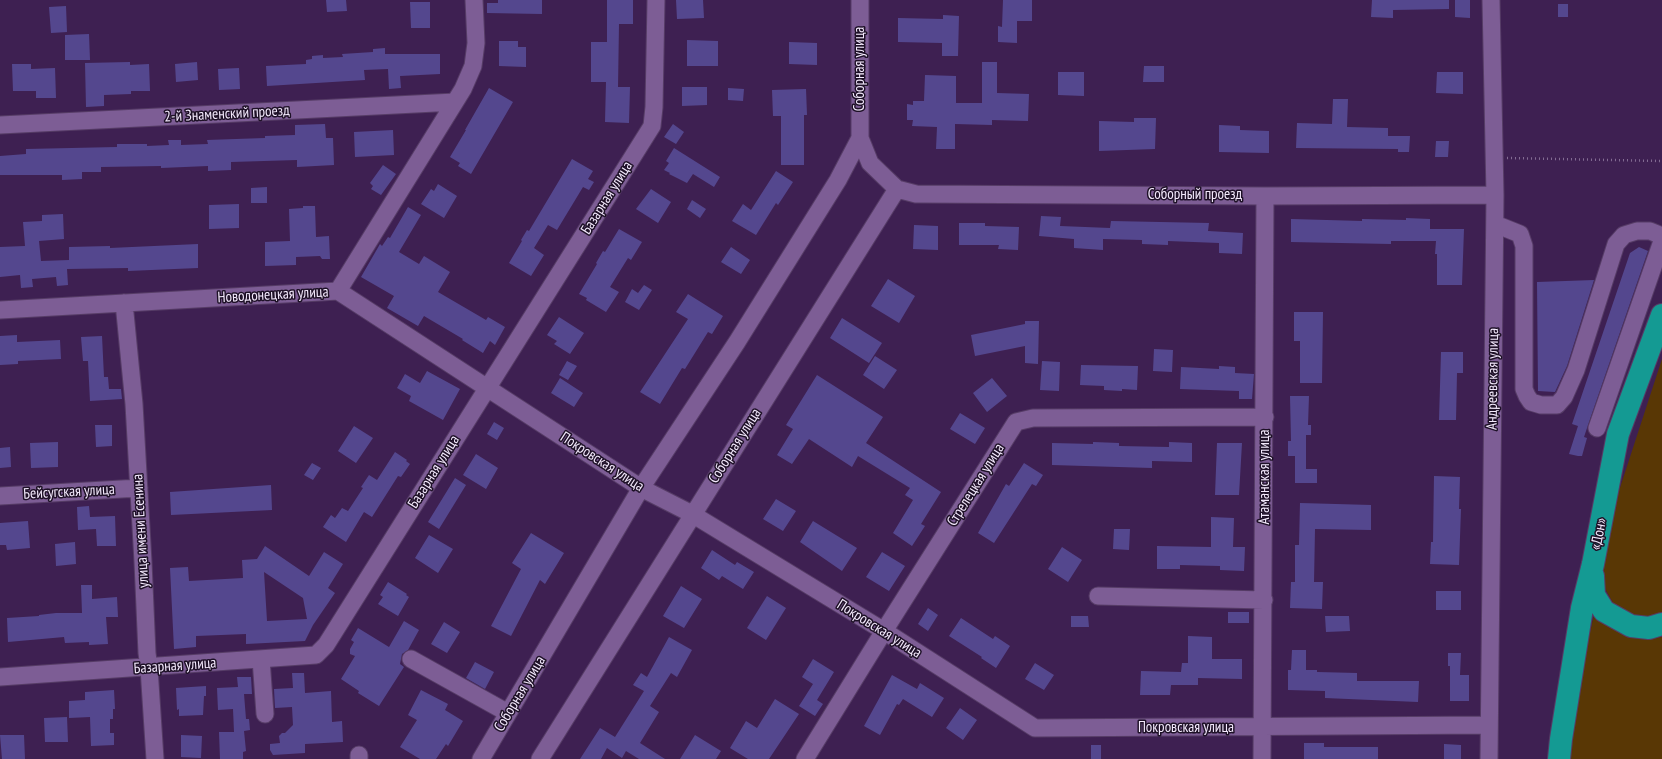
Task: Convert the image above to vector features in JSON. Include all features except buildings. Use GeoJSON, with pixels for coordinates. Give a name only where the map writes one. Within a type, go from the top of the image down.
{"type":"FeatureCollection","features":[{"type":"Feature","properties":{"kind":"highway","name":"«Дон»"},"geometry":{"type":"LineString","coordinates":[[1560,759],[1561,739],[1582,608],[1593,564],[1618,434],[1662,315]]}},
{"type":"Feature","properties":{"kind":"highway"},"geometry":{"type":"LineString","coordinates":[[1593,564],[1594,595],[1604,611],[1631,626],[1649,628],[1662,624]]}},
{"type":"Feature","properties":{"kind":"street","name":"Новодонецкая улица"},"geometry":{"type":"LineString","coordinates":[[0,310],[338,291],[463,89],[473,66],[476,43],[474,0]]}},
{"type":"Feature","properties":{"kind":"street","name":"Базарная улица"},"geometry":{"type":"LineString","coordinates":[[0,677],[149,668],[316,655],[326,645],[652,126],[655,100],[656,0]]}},
{"type":"Feature","properties":{"kind":"street","name":"Соборная улица"},"geometry":{"type":"LineString","coordinates":[[540,759],[692,514],[897,189],[870,163],[860,138],[860,0]]}},
{"type":"Feature","properties":{"kind":"street","name":"Андреевская улица"},"geometry":{"type":"LineString","coordinates":[[1488,759],[1495,224],[1491,0]]}},
{"type":"Feature","properties":{"kind":"street","name":"2-й Знаменский проезд"},"geometry":{"type":"LineString","coordinates":[[0,125],[454,102]]}},
{"type":"Feature","properties":{"kind":"street","name":"Соборная улица"},"geometry":{"type":"LineString","coordinates":[[481,759],[641,488],[737,342],[838,180],[860,138]]}},
{"type":"Feature","properties":{"kind":"street","name":"Соборный проезд"},"geometry":{"type":"LineString","coordinates":[[897,189],[916,194],[1265,196],[1495,195]]}},
{"type":"Feature","properties":{"kind":"street","name":"Атаманская улица"},"geometry":{"type":"LineString","coordinates":[[1262,759],[1265,196]]}},
{"type":"Feature","properties":{"kind":"street"},"geometry":{"type":"LineString","coordinates":[[1495,224],[1520,234],[1524,246],[1524,389],[1526,396],[1531,402],[1541,406],[1557,405],[1564,397],[1576,370],[1616,244],[1624,235],[1638,232],[1650,231],[1662,236]]}},
{"type":"Feature","properties":{"kind":"street"},"geometry":{"type":"LineString","coordinates":[[1597,428],[1662,241]]}},
{"type":"Feature","properties":{"kind":"street","name":"Покровская улица"},"geometry":{"type":"LineString","coordinates":[[338,291],[488,387],[641,488],[692,514],[884,631],[1035,728],[1262,728],[1488,725]]}},
{"type":"Feature","properties":{"kind":"street","name":"улица имени Есенина"},"geometry":{"type":"LineString","coordinates":[[124,303],[134,404],[147,653],[155,759]]}},
{"type":"Feature","properties":{"kind":"street","name":"Стрелецкая улица"},"geometry":{"type":"LineString","coordinates":[[805,759],[1016,422],[1033,418],[1265,417]]}},
{"type":"Feature","properties":{"kind":"street","name":"Бейсугская улица"},"geometry":{"type":"LineString","coordinates":[[0,496],[139,488]]}},
{"type":"Feature","properties":{"kind":"street"},"geometry":{"type":"LineString","coordinates":[[1098,596],[1264,600]]}},
{"type":"Feature","properties":{"kind":"street"},"geometry":{"type":"LineString","coordinates":[[261,659],[264,714]]}},
{"type":"Feature","properties":{"kind":"street"},"geometry":{"type":"LineString","coordinates":[[411,659],[508,713]]}},
{"type":"Feature","properties":{"kind":"path"},"geometry":{"type":"LineString","coordinates":[[1495,157],[1662,161]]}},
{"type":"Feature","properties":{"kind":"shaded area"},"geometry":{"type":"Polygon","coordinates":[[[1662,359],[1662,615],[1651,618],[1629,617],[1614,605],[1602,583],[1601,553],[1615,503],[1662,359]]]}},
{"type":"Feature","properties":{"kind":"shaded area"},"geometry":{"type":"Polygon","coordinates":[[[1596,606],[1645,638],[1662,637],[1662,759],[1568,759],[1582,667],[1596,606]]]}}]}
